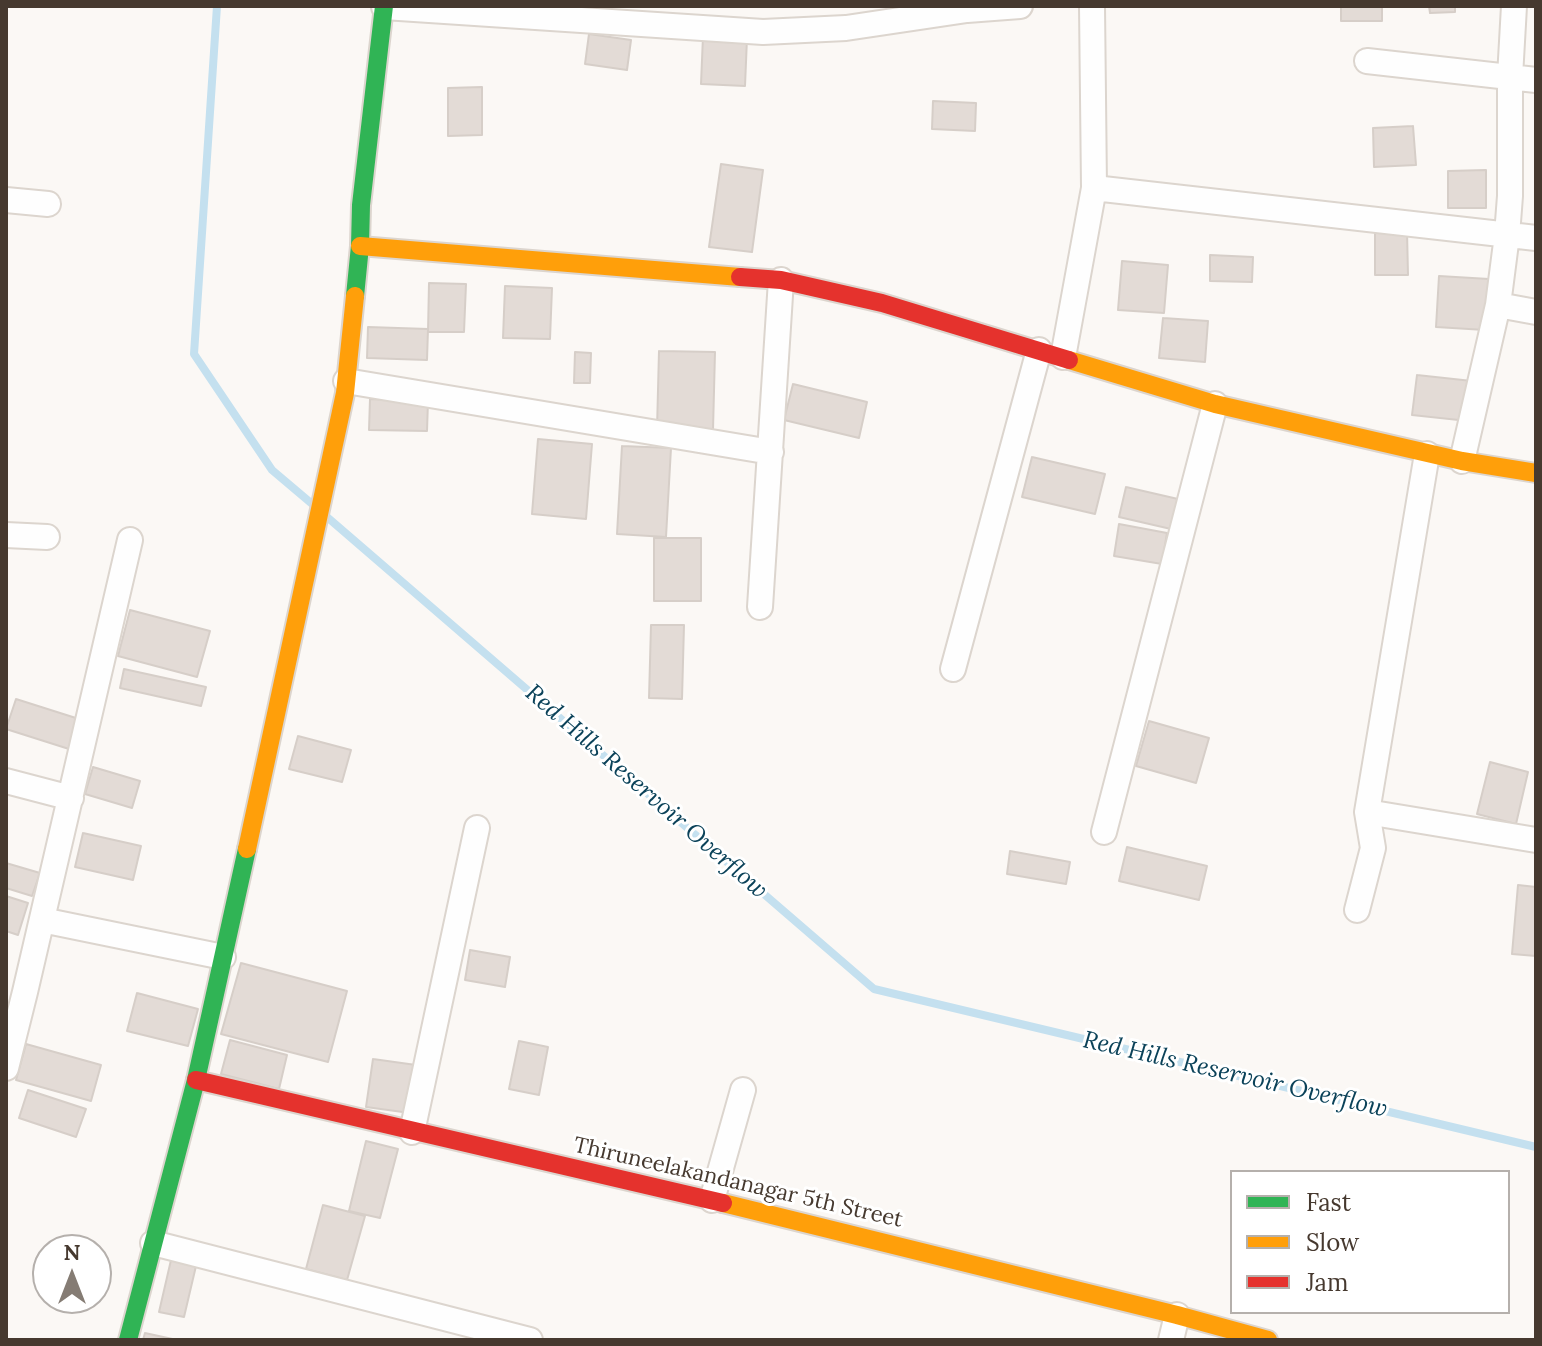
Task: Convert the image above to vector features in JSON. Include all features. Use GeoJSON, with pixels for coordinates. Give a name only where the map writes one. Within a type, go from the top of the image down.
{"type":"FeatureCollection","features":[{"type":"Feature","properties":{"kind":"street"},"geometry":{"type":"LineString","coordinates":[[128,1340],[196,1080],[346,387],[361,205],[384,7],[763,32],[846,28],[967,10],[1020,6]]}},
{"type":"Feature","properties":{"kind":"street"},"geometry":{"type":"LineString","coordinates":[[953,669],[1051,354],[1094,188],[1092,6]]}},
{"type":"Feature","properties":{"kind":"street"},"geometry":{"type":"LineString","coordinates":[[1462,461],[1498,305],[1507,235],[1514,6]]}},
{"type":"Feature","properties":{"kind":"street"},"geometry":{"type":"LineString","coordinates":[[1367,61],[1536,80]]}},
{"type":"Feature","properties":{"kind":"street"},"geometry":{"type":"LineString","coordinates":[[1094,188],[1536,238]]}},
{"type":"Feature","properties":{"kind":"street"},"geometry":{"type":"LineString","coordinates":[[6,200],[48,204]]}},
{"type":"Feature","properties":{"kind":"street"},"geometry":{"type":"LineString","coordinates":[[360,246],[781,280],[882,303],[1215,404],[1427,454],[1536,473]]}},
{"type":"Feature","properties":{"kind":"street"},"geometry":{"type":"LineString","coordinates":[[760,607],[781,280]]}},
{"type":"Feature","properties":{"kind":"street"},"geometry":{"type":"LineString","coordinates":[[1498,305],[1536,312]]}},
{"type":"Feature","properties":{"kind":"street"},"geometry":{"type":"LineString","coordinates":[[346,387],[771,452]]}},
{"type":"Feature","properties":{"kind":"street"},"geometry":{"type":"LineString","coordinates":[[1104,832],[1215,404]]}},
{"type":"Feature","properties":{"kind":"street"},"geometry":{"type":"LineString","coordinates":[[1357,910],[1373,848],[1367,812],[1427,454]]}},
{"type":"Feature","properties":{"kind":"street"},"geometry":{"type":"LineString","coordinates":[[6,535],[47,537]]}},
{"type":"Feature","properties":{"kind":"street"},"geometry":{"type":"LineString","coordinates":[[6,1068],[16,990],[42,920],[130,540]]}},
{"type":"Feature","properties":{"kind":"street"},"geometry":{"type":"LineString","coordinates":[[6,781],[71,798]]}},
{"type":"Feature","properties":{"kind":"street"},"geometry":{"type":"LineString","coordinates":[[1367,812],[1536,840]]}},
{"type":"Feature","properties":{"kind":"street"},"geometry":{"type":"LineString","coordinates":[[412,1132],[477,828]]}},
{"type":"Feature","properties":{"kind":"street"},"geometry":{"type":"LineString","coordinates":[[42,920],[223,957]]}},
{"type":"Feature","properties":{"kind":"street","name":"Thiruneelakandanagar 5th Street"},"geometry":{"type":"LineString","coordinates":[[196,1080],[712,1200],[1268,1340]]}},
{"type":"Feature","properties":{"kind":"street"},"geometry":{"type":"LineString","coordinates":[[712,1200],[743,1090]]}},
{"type":"Feature","properties":{"kind":"street"},"geometry":{"type":"LineString","coordinates":[[153,1243],[530,1340]]}},
{"type":"Feature","properties":{"kind":"street"},"geometry":{"type":"LineString","coordinates":[[1171,1340],[1177,1315]]}},
{"type":"Feature","properties":{"kind":"building"},"geometry":{"type":"Polygon","coordinates":[[[1341,6],[1382,6],[1382,21],[1341,21],[1341,6]]]}},
{"type":"Feature","properties":{"kind":"building"},"geometry":{"type":"Polygon","coordinates":[[[1429,6],[1455,6],[1455,12],[1430,13],[1429,6]]]}},
{"type":"Feature","properties":{"kind":"building"},"geometry":{"type":"Polygon","coordinates":[[[589,34],[631,40],[627,70],[585,64],[589,34]]]}},
{"type":"Feature","properties":{"kind":"building"},"geometry":{"type":"Polygon","coordinates":[[[703,36],[747,38],[745,86],[701,84],[703,36]]]}},
{"type":"Feature","properties":{"kind":"building"},"geometry":{"type":"Polygon","coordinates":[[[482,87],[482,135],[448,136],[448,88],[482,87]]]}},
{"type":"Feature","properties":{"kind":"building"},"geometry":{"type":"Polygon","coordinates":[[[933,101],[976,103],[975,131],[932,129],[933,101]]]}},
{"type":"Feature","properties":{"kind":"building"},"geometry":{"type":"Polygon","coordinates":[[[1413,126],[1416,165],[1374,167],[1373,128],[1413,126]]]}},
{"type":"Feature","properties":{"kind":"building"},"geometry":{"type":"Polygon","coordinates":[[[721,164],[763,170],[752,252],[709,247],[721,164]]]}},
{"type":"Feature","properties":{"kind":"building"},"geometry":{"type":"Polygon","coordinates":[[[1486,170],[1486,208],[1448,208],[1448,171],[1486,170]]]}},
{"type":"Feature","properties":{"kind":"building"},"geometry":{"type":"Polygon","coordinates":[[[1375,231],[1407,231],[1408,275],[1375,275],[1375,231]]]}},
{"type":"Feature","properties":{"kind":"building"},"geometry":{"type":"Polygon","coordinates":[[[1210,255],[1253,257],[1252,282],[1210,281],[1210,255]]]}},
{"type":"Feature","properties":{"kind":"building"},"geometry":{"type":"Polygon","coordinates":[[[1122,261],[1168,265],[1164,313],[1118,310],[1122,261]]]}},
{"type":"Feature","properties":{"kind":"building"},"geometry":{"type":"Polygon","coordinates":[[[1439,276],[1489,279],[1485,330],[1436,327],[1439,276]]]}},
{"type":"Feature","properties":{"kind":"building"},"geometry":{"type":"Polygon","coordinates":[[[429,283],[466,284],[464,332],[428,332],[429,283]]]}},
{"type":"Feature","properties":{"kind":"building"},"geometry":{"type":"Polygon","coordinates":[[[505,286],[552,288],[550,339],[503,338],[505,286]]]}},
{"type":"Feature","properties":{"kind":"building"},"geometry":{"type":"Polygon","coordinates":[[[1163,318],[1208,321],[1205,362],[1159,358],[1163,318]]]}},
{"type":"Feature","properties":{"kind":"building"},"geometry":{"type":"Polygon","coordinates":[[[368,327],[428,329],[427,360],[367,358],[368,327]]]}},
{"type":"Feature","properties":{"kind":"building"},"geometry":{"type":"Polygon","coordinates":[[[659,351],[715,352],[713,430],[657,429],[659,351]]]}},
{"type":"Feature","properties":{"kind":"building"},"geometry":{"type":"Polygon","coordinates":[[[575,352],[591,353],[590,383],[574,383],[575,352]]]}},
{"type":"Feature","properties":{"kind":"building"},"geometry":{"type":"Polygon","coordinates":[[[1417,375],[1472,381],[1468,421],[1412,415],[1417,375]]]}},
{"type":"Feature","properties":{"kind":"building"},"geometry":{"type":"Polygon","coordinates":[[[793,384],[867,402],[859,438],[784,420],[793,384]]]}},
{"type":"Feature","properties":{"kind":"building"},"geometry":{"type":"Polygon","coordinates":[[[370,399],[428,401],[427,431],[369,430],[370,399]]]}},
{"type":"Feature","properties":{"kind":"building"},"geometry":{"type":"Polygon","coordinates":[[[538,439],[592,444],[586,519],[532,514],[538,439]]]}},
{"type":"Feature","properties":{"kind":"building"},"geometry":{"type":"Polygon","coordinates":[[[622,446],[671,448],[666,537],[617,534],[622,446]]]}},
{"type":"Feature","properties":{"kind":"building"},"geometry":{"type":"Polygon","coordinates":[[[1032,457],[1105,474],[1095,514],[1022,497],[1032,457]]]}},
{"type":"Feature","properties":{"kind":"building"},"geometry":{"type":"Polygon","coordinates":[[[1126,487],[1178,499],[1171,529],[1119,517],[1126,487]]]}},
{"type":"Feature","properties":{"kind":"building"},"geometry":{"type":"Polygon","coordinates":[[[1119,524],[1167,533],[1162,564],[1114,556],[1119,524]]]}},
{"type":"Feature","properties":{"kind":"building"},"geometry":{"type":"Polygon","coordinates":[[[654,538],[701,538],[701,601],[654,601],[654,538]]]}},
{"type":"Feature","properties":{"kind":"building"},"geometry":{"type":"Polygon","coordinates":[[[130,610],[210,631],[197,677],[118,656],[130,610]]]}},
{"type":"Feature","properties":{"kind":"building"},"geometry":{"type":"Polygon","coordinates":[[[651,625],[684,625],[682,699],[649,698],[651,625]]]}},
{"type":"Feature","properties":{"kind":"building"},"geometry":{"type":"Polygon","coordinates":[[[124,669],[206,687],[201,706],[120,688],[124,669]]]}},
{"type":"Feature","properties":{"kind":"building"},"geometry":{"type":"Polygon","coordinates":[[[16,699],[79,719],[69,749],[6,729],[16,699]]]}},
{"type":"Feature","properties":{"kind":"building"},"geometry":{"type":"Polygon","coordinates":[[[1149,721],[1209,738],[1196,783],[1136,766],[1149,721]]]}},
{"type":"Feature","properties":{"kind":"building"},"geometry":{"type":"Polygon","coordinates":[[[298,736],[351,750],[342,782],[289,769],[298,736]]]}},
{"type":"Feature","properties":{"kind":"building"},"geometry":{"type":"Polygon","coordinates":[[[1490,762],[1528,772],[1516,824],[1477,814],[1490,762]]]}},
{"type":"Feature","properties":{"kind":"building"},"geometry":{"type":"Polygon","coordinates":[[[93,767],[140,781],[132,808],[85,794],[93,767]]]}},
{"type":"Feature","properties":{"kind":"building"},"geometry":{"type":"Polygon","coordinates":[[[83,833],[141,846],[133,880],[75,867],[83,833]]]}},
{"type":"Feature","properties":{"kind":"building"},"geometry":{"type":"Polygon","coordinates":[[[1127,847],[1207,866],[1199,900],[1119,881],[1127,847]]]}},
{"type":"Feature","properties":{"kind":"building"},"geometry":{"type":"Polygon","coordinates":[[[1010,851],[1070,862],[1066,884],[1007,874],[1010,851]]]}},
{"type":"Feature","properties":{"kind":"building"},"geometry":{"type":"Polygon","coordinates":[[[6,863],[40,873],[32,896],[6,888],[6,863]]]}},
{"type":"Feature","properties":{"kind":"building"},"geometry":{"type":"Polygon","coordinates":[[[1518,885],[1536,887],[1536,956],[1512,954],[1518,885]]]}},
{"type":"Feature","properties":{"kind":"building"},"geometry":{"type":"Polygon","coordinates":[[[6,896],[28,903],[18,935],[6,931],[6,896]]]}},
{"type":"Feature","properties":{"kind":"building"},"geometry":{"type":"Polygon","coordinates":[[[470,950],[510,957],[505,987],[465,980],[470,950]]]}},
{"type":"Feature","properties":{"kind":"building"},"geometry":{"type":"Polygon","coordinates":[[[241,963],[347,991],[328,1062],[221,1034],[241,963]]]}},
{"type":"Feature","properties":{"kind":"building"},"geometry":{"type":"Polygon","coordinates":[[[137,993],[198,1009],[188,1046],[127,1031],[137,993]]]}},
{"type":"Feature","properties":{"kind":"building"},"geometry":{"type":"Polygon","coordinates":[[[230,1040],[287,1055],[279,1089],[221,1074],[230,1040]]]}},
{"type":"Feature","properties":{"kind":"building"},"geometry":{"type":"Polygon","coordinates":[[[519,1041],[548,1047],[539,1095],[509,1089],[519,1041]]]}},
{"type":"Feature","properties":{"kind":"building"},"geometry":{"type":"Polygon","coordinates":[[[26,1044],[101,1065],[91,1101],[16,1080],[26,1044]]]}},
{"type":"Feature","properties":{"kind":"building"},"geometry":{"type":"Polygon","coordinates":[[[373,1059],[416,1065],[410,1113],[366,1107],[373,1059]]]}},
{"type":"Feature","properties":{"kind":"building"},"geometry":{"type":"Polygon","coordinates":[[[28,1090],[86,1109],[76,1137],[19,1118],[28,1090]]]}},
{"type":"Feature","properties":{"kind":"building"},"geometry":{"type":"Polygon","coordinates":[[[366,1141],[398,1149],[380,1218],[349,1211],[366,1141]]]}},
{"type":"Feature","properties":{"kind":"building"},"geometry":{"type":"Polygon","coordinates":[[[323,1205],[365,1216],[347,1280],[306,1269],[323,1205]]]}},
{"type":"Feature","properties":{"kind":"building"},"geometry":{"type":"Polygon","coordinates":[[[171,1260],[196,1266],[184,1317],[159,1312],[171,1260]]]}},
{"type":"Feature","properties":{"kind":"building"},"geometry":{"type":"Polygon","coordinates":[[[145,1333],[177,1340],[143,1340],[145,1333]]]}},
{"type":"Feature","properties":{"kind":"waterway","name":"Red Hills Reservoir Overflow"},"geometry":{"type":"LineString","coordinates":[[217,6],[194,354],[272,470],[311,503]]}},
{"type":"Feature","properties":{"kind":"waterway","name":"Red Hills Reservoir Overflow"},"geometry":{"type":"LineString","coordinates":[[327,517],[874,989],[1536,1147]]}},
{"type":"Feature","properties":{"kind":"traffic: fast"},"geometry":{"type":"LineString","coordinates":[[355,296],[361,205],[384,6]]}},
{"type":"Feature","properties":{"kind":"traffic: fast"},"geometry":{"type":"LineString","coordinates":[[128,1340],[196,1080],[247,849]]}},
{"type":"Feature","properties":{"kind":"traffic: slow"},"geometry":{"type":"LineString","coordinates":[[360,246],[740,277]]}},
{"type":"Feature","properties":{"kind":"traffic: slow"},"geometry":{"type":"LineString","coordinates":[[247,849],[345,393],[355,296]]}},
{"type":"Feature","properties":{"kind":"traffic: slow"},"geometry":{"type":"LineString","coordinates":[[1069,360],[1215,404],[1462,461],[1536,473]]}},
{"type":"Feature","properties":{"kind":"traffic: slow"},"geometry":{"type":"LineString","coordinates":[[723,1203],[1268,1340]]}},
{"type":"Feature","properties":{"kind":"traffic: jam"},"geometry":{"type":"LineString","coordinates":[[740,277],[781,280],[882,303],[1069,360]]}},
{"type":"Feature","properties":{"kind":"traffic: jam"},"geometry":{"type":"LineString","coordinates":[[196,1080],[723,1203]]}}]}
